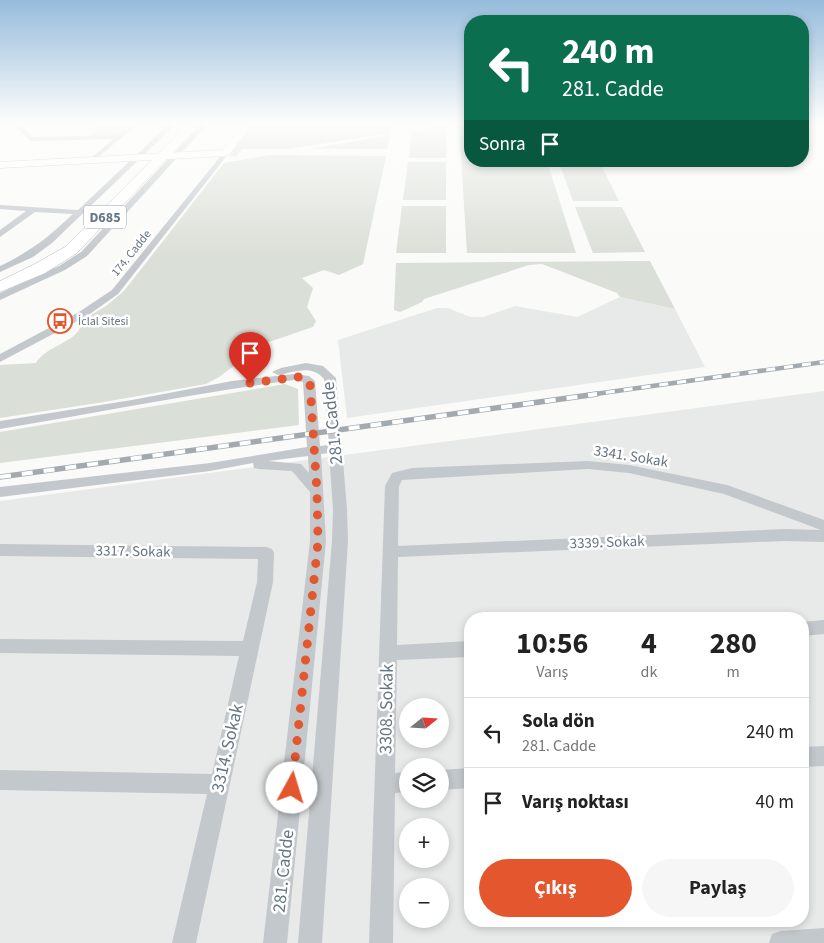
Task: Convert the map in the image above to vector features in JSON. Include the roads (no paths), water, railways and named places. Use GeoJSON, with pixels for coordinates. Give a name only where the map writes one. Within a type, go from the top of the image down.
{"type":"FeatureCollection","features":[{"type":"Feature","properties":{"kind":"highway","name":"D685"},"geometry":{"type":"LineString","coordinates":[[0,277],[36,260],[59,246],[144,168]]}},
{"type":"Feature","properties":{"kind":"highway","name":"D685"},"geometry":{"type":"LineString","coordinates":[[0,287],[39,270],[71,250],[146,168]]}},
{"type":"Feature","properties":{"kind":"street"},"geometry":{"type":"LineString","coordinates":[[0,269],[40,248],[80,212],[140,168]]}},
{"type":"Feature","properties":{"kind":"street"},"geometry":{"type":"LineString","coordinates":[[0,297],[79,258],[148,168]]}},
{"type":"Feature","properties":{"kind":"street","name":"174. Cadde"},"geometry":{"type":"LineString","coordinates":[[0,359],[83,314],[114,292],[215,168]]}},
{"type":"Feature","properties":{"kind":"street"},"geometry":{"type":"LineString","coordinates":[[0,207],[80,212]]}},
{"type":"Feature","properties":{"kind":"street"},"geometry":{"type":"LineString","coordinates":[[0,234],[32,210]]}},
{"type":"Feature","properties":{"kind":"street","name":"281. Cadde"},"geometry":{"type":"LineString","coordinates":[[232,386],[301,367],[314,367],[326,372],[331,381],[340,508],[338,575],[310,943]]}},
{"type":"Feature","properties":{"kind":"street","name":"281. Cadde"},"geometry":{"type":"LineString","coordinates":[[232,386],[294,377],[307,380],[310,384],[317,492],[318,542],[275,943]]}},
{"type":"Feature","properties":{"kind":"street"},"geometry":{"type":"LineString","coordinates":[[0,425],[124,406],[232,386]]}},
{"type":"Feature","properties":{"kind":"street"},"geometry":{"type":"LineString","coordinates":[[0,492],[210,467],[336,448]]}},
{"type":"Feature","properties":{"kind":"street","name":"3341. Sokak"},"geometry":{"type":"LineString","coordinates":[[397,476],[421,473],[588,465],[608,466],[737,493],[824,526]]}},
{"type":"Feature","properties":{"kind":"street"},"geometry":{"type":"LineString","coordinates":[[210,467],[292,466],[299,469],[317,492]]}},
{"type":"Feature","properties":{"kind":"street","name":"3308. Sokak"},"geometry":{"type":"LineString","coordinates":[[381,943],[392,486],[397,476]]}},
{"type":"Feature","properties":{"kind":"street","name":"3339. Sokak"},"geometry":{"type":"LineString","coordinates":[[390,552],[785,535],[824,536]]}},
{"type":"Feature","properties":{"kind":"street","name":"3317. Sokak"},"geometry":{"type":"LineString","coordinates":[[0,550],[266,553]]}},
{"type":"Feature","properties":{"kind":"street","name":"3314. Sokak"},"geometry":{"type":"LineString","coordinates":[[184,943],[265,582],[266,553]]}},
{"type":"Feature","properties":{"kind":"street"},"geometry":{"type":"LineString","coordinates":[[809,628],[824,627]]}},
{"type":"Feature","properties":{"kind":"street"},"geometry":{"type":"LineString","coordinates":[[0,646],[250,649]]}},
{"type":"Feature","properties":{"kind":"street"},"geometry":{"type":"LineString","coordinates":[[388,654],[464,649]]}},
{"type":"Feature","properties":{"kind":"street"},"geometry":{"type":"LineString","coordinates":[[809,757],[824,756]]}},
{"type":"Feature","properties":{"kind":"street"},"geometry":{"type":"LineString","coordinates":[[449,779],[464,778]]}},
{"type":"Feature","properties":{"kind":"street"},"geometry":{"type":"LineString","coordinates":[[0,780],[219,784]]}},
{"type":"Feature","properties":{"kind":"street"},"geometry":{"type":"LineString","coordinates":[[385,784],[399,783]]}},
{"type":"Feature","properties":{"kind":"street"},"geometry":{"type":"LineString","coordinates":[[781,943],[824,940]]}},
{"type":"Feature","properties":{"kind":"railway"},"geometry":{"type":"LineString","coordinates":[[588,395],[824,362]]}},
{"type":"Feature","properties":{"kind":"railway"},"geometry":{"type":"LineString","coordinates":[[0,477],[597,394]]}},
{"type":"Feature","properties":{"kind":"place","name":"İclal Sitesi"},"geometry":{"type":"Point","coordinates":[60,321]}}]}
